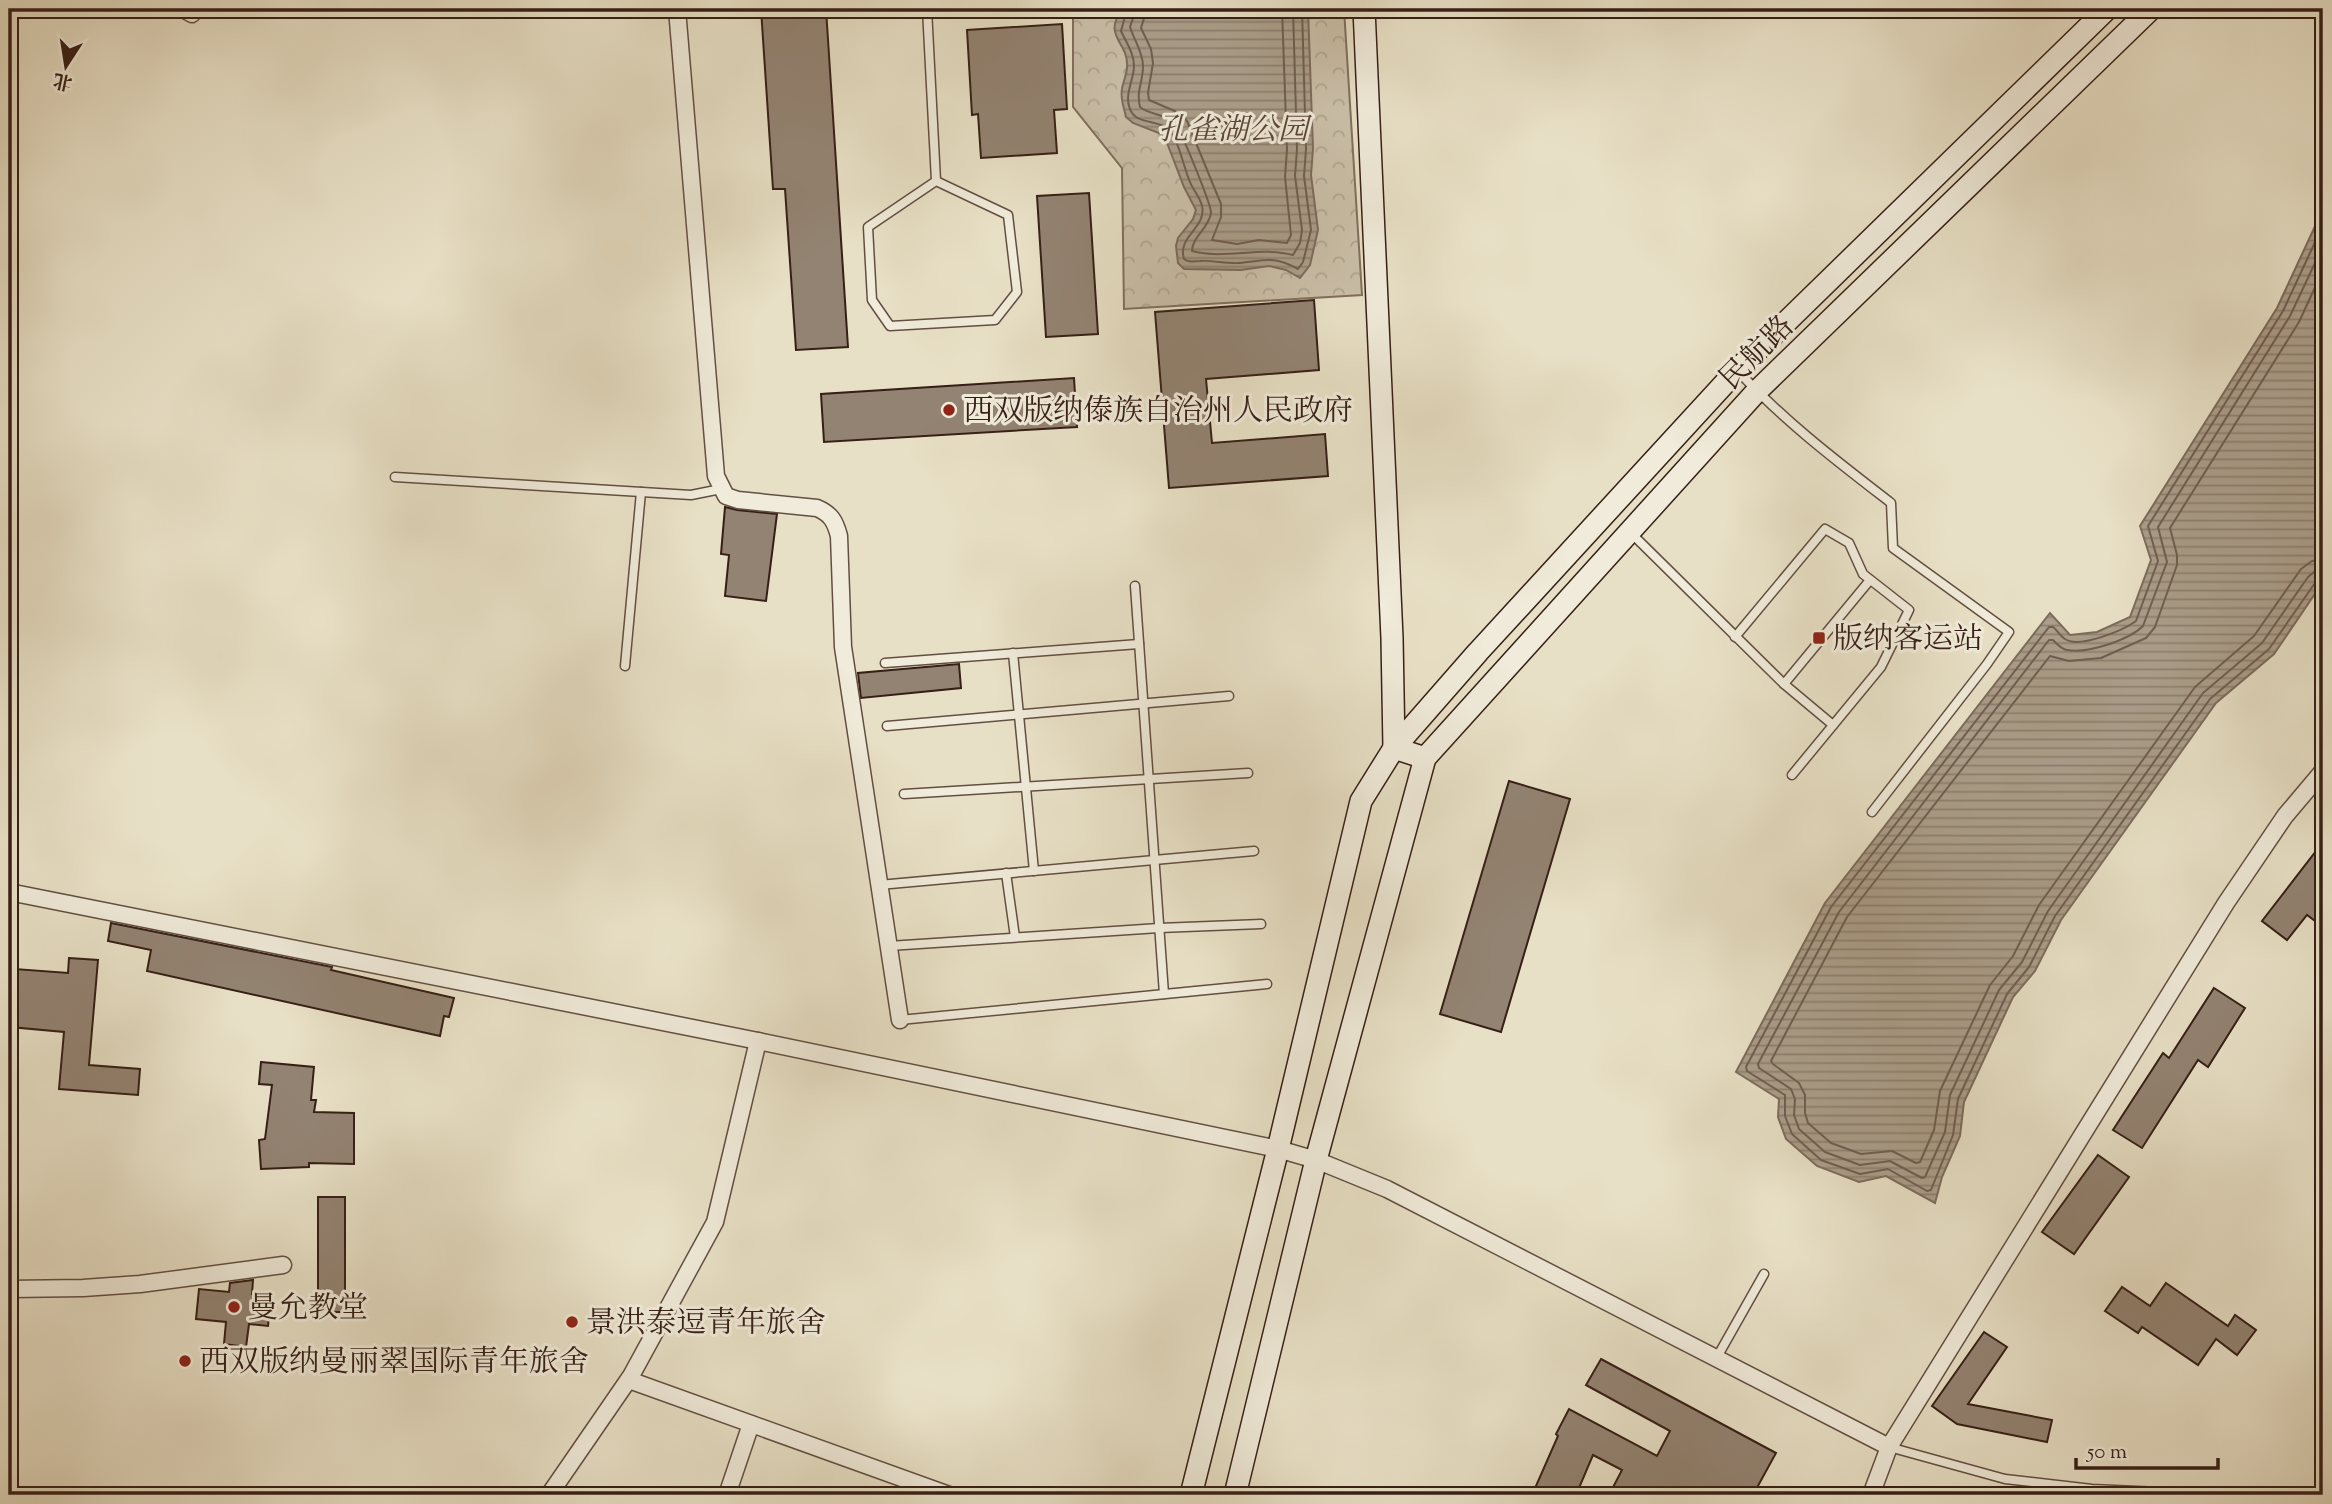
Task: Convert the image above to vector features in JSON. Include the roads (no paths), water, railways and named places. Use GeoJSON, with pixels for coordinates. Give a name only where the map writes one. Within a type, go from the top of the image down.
{"type":"FeatureCollection","features":[{"type":"Feature","properties":{"kind":"main road"},"geometry":{"type":"LineString","coordinates":[[1235,1495],[1316,1160],[1425,758],[1394,748],[1392,638],[1364,9]]}},
{"type":"Feature","properties":{"kind":"main road","name":"民航路"},"geometry":{"type":"LineString","coordinates":[[1191,1495],[1278,1149],[1361,801],[1394,748],[1478,652],[1737,370],[2107,9]]}},
{"type":"Feature","properties":{"kind":"main road","name":"民航路"},"geometry":{"type":"LineString","coordinates":[[1425,758],[1757,391],[2151,9]]}},
{"type":"Feature","properties":{"kind":"street"},"geometry":{"type":"LineString","coordinates":[[677,9],[716,476],[726,496],[738,500],[817,508],[829,513],[836,524],[839,536],[843,647],[900,1020]]}},
{"type":"Feature","properties":{"kind":"street"},"geometry":{"type":"LineString","coordinates":[[1871,1495],[1889,1447],[2226,902],[2285,816],[2323,771]]}},
{"type":"Feature","properties":{"kind":"street"},"geometry":{"type":"LineString","coordinates":[[9,892],[758,1041],[1278,1149],[1316,1160],[1387,1189],[1889,1447]]}},
{"type":"Feature","properties":{"kind":"street"},"geometry":{"type":"LineString","coordinates":[[549,1495],[629,1380],[715,1223],[758,1041]]}},
{"type":"Feature","properties":{"kind":"street"},"geometry":{"type":"LineString","coordinates":[[9,1289],[83,1289],[141,1284],[283,1265]]}},
{"type":"Feature","properties":{"kind":"street"},"geometry":{"type":"LineString","coordinates":[[629,1380],[949,1495]]}},
{"type":"Feature","properties":{"kind":"street"},"geometry":{"type":"LineString","coordinates":[[727,1495],[751,1424]]}},
{"type":"Feature","properties":{"kind":"lane"},"geometry":{"type":"LineString","coordinates":[[927,9],[936,181]]}},
{"type":"Feature","properties":{"kind":"lane"},"geometry":{"type":"LineString","coordinates":[[936,181],[1008,215],[1017,292],[995,320],[890,326],[872,300],[869,227],[936,181]]}},
{"type":"Feature","properties":{"kind":"lane"},"geometry":{"type":"LineString","coordinates":[[1737,370],[1757,391],[1834,458],[1891,503],[1893,548],[2010,632],[1872,812]]}},
{"type":"Feature","properties":{"kind":"lane"},"geometry":{"type":"LineString","coordinates":[[395,477],[691,495],[721,489]]}},
{"type":"Feature","properties":{"kind":"lane"},"geometry":{"type":"LineString","coordinates":[[625,666],[641,492]]}},
{"type":"Feature","properties":{"kind":"lane"},"geometry":{"type":"LineString","coordinates":[[1735,637],[1825,528],[1849,543],[1863,574],[1909,610],[1881,667],[1792,775]]}},
{"type":"Feature","properties":{"kind":"lane"},"geometry":{"type":"LineString","coordinates":[[1629,531],[1784,684],[1833,725]]}},
{"type":"Feature","properties":{"kind":"lane"},"geometry":{"type":"LineString","coordinates":[[1784,684],[1870,580]]}},
{"type":"Feature","properties":{"kind":"lane"},"geometry":{"type":"LineString","coordinates":[[1135,586],[1164,994]]}},
{"type":"Feature","properties":{"kind":"lane"},"geometry":{"type":"LineString","coordinates":[[885,663],[1139,644]]}},
{"type":"Feature","properties":{"kind":"lane"},"geometry":{"type":"LineString","coordinates":[[1013,653],[1034,871]]}},
{"type":"Feature","properties":{"kind":"lane"},"geometry":{"type":"LineString","coordinates":[[887,726],[1229,696]]}},
{"type":"Feature","properties":{"kind":"lane"},"geometry":{"type":"LineString","coordinates":[[904,794],[1248,774]]}},
{"type":"Feature","properties":{"kind":"lane"},"geometry":{"type":"LineString","coordinates":[[879,884],[1254,851]]}},
{"type":"Feature","properties":{"kind":"lane"},"geometry":{"type":"LineString","coordinates":[[1006,873],[1015,937]]}},
{"type":"Feature","properties":{"kind":"lane"},"geometry":{"type":"LineString","coordinates":[[889,946],[1261,924]]}},
{"type":"Feature","properties":{"kind":"lane"},"geometry":{"type":"LineString","coordinates":[[900,1020],[1267,984]]}},
{"type":"Feature","properties":{"kind":"lane"},"geometry":{"type":"LineString","coordinates":[[1717,1359],[1764,1274]]}},
{"type":"Feature","properties":{"kind":"lane"},"geometry":{"type":"LineString","coordinates":[[1889,1447],[2005,1479],[2092,1489],[2227,1495]]}},
{"type":"Feature","properties":{"kind":"water"},"geometry":{"type":"Polygon","coordinates":[[[1122,9],[1308,9],[1313,149],[1311,175],[1318,230],[1310,265],[1300,278],[1286,270],[1269,266],[1241,270],[1184,269],[1178,263],[1178,238],[1193,219],[1196,210],[1164,135],[1133,123],[1126,117],[1122,92],[1127,58],[1115,33],[1122,9]]]}},
{"type":"Feature","properties":{"kind":"water"},"geometry":{"type":"Polygon","coordinates":[[[2323,209],[2323,582],[2274,654],[2216,703],[2061,920],[2035,971],[2013,997],[1964,1102],[1960,1136],[1942,1177],[1935,1203],[1886,1176],[1859,1182],[1817,1166],[1786,1139],[1778,1117],[1779,1099],[1736,1072],[1825,903],[2050,613],[2070,635],[2097,632],[2130,617],[2151,560],[2140,526],[2277,308],[2323,209]]]}},
{"type":"Feature","properties":{"kind":"place","name":"西双版纳傣族自治州人民政府"},"geometry":{"type":"Point","coordinates":[949,410]}},
{"type":"Feature","properties":{"kind":"place","name":"版纳客运站"},"geometry":{"type":"Point","coordinates":[1819,638]}},
{"type":"Feature","properties":{"kind":"place","name":"曼允教堂"},"geometry":{"type":"Point","coordinates":[234,1307]}},
{"type":"Feature","properties":{"kind":"place","name":"景洪泰逗青年旅舍"},"geometry":{"type":"Point","coordinates":[572,1322]}},
{"type":"Feature","properties":{"kind":"place","name":"西双版纳曼丽翠国际青年旅舍"},"geometry":{"type":"Point","coordinates":[185,1361]}},
{"type":"Feature","properties":{"kind":"park label","name":"孔雀湖公园"},"geometry":{"type":"Point","coordinates":[1233,129]}}]}
